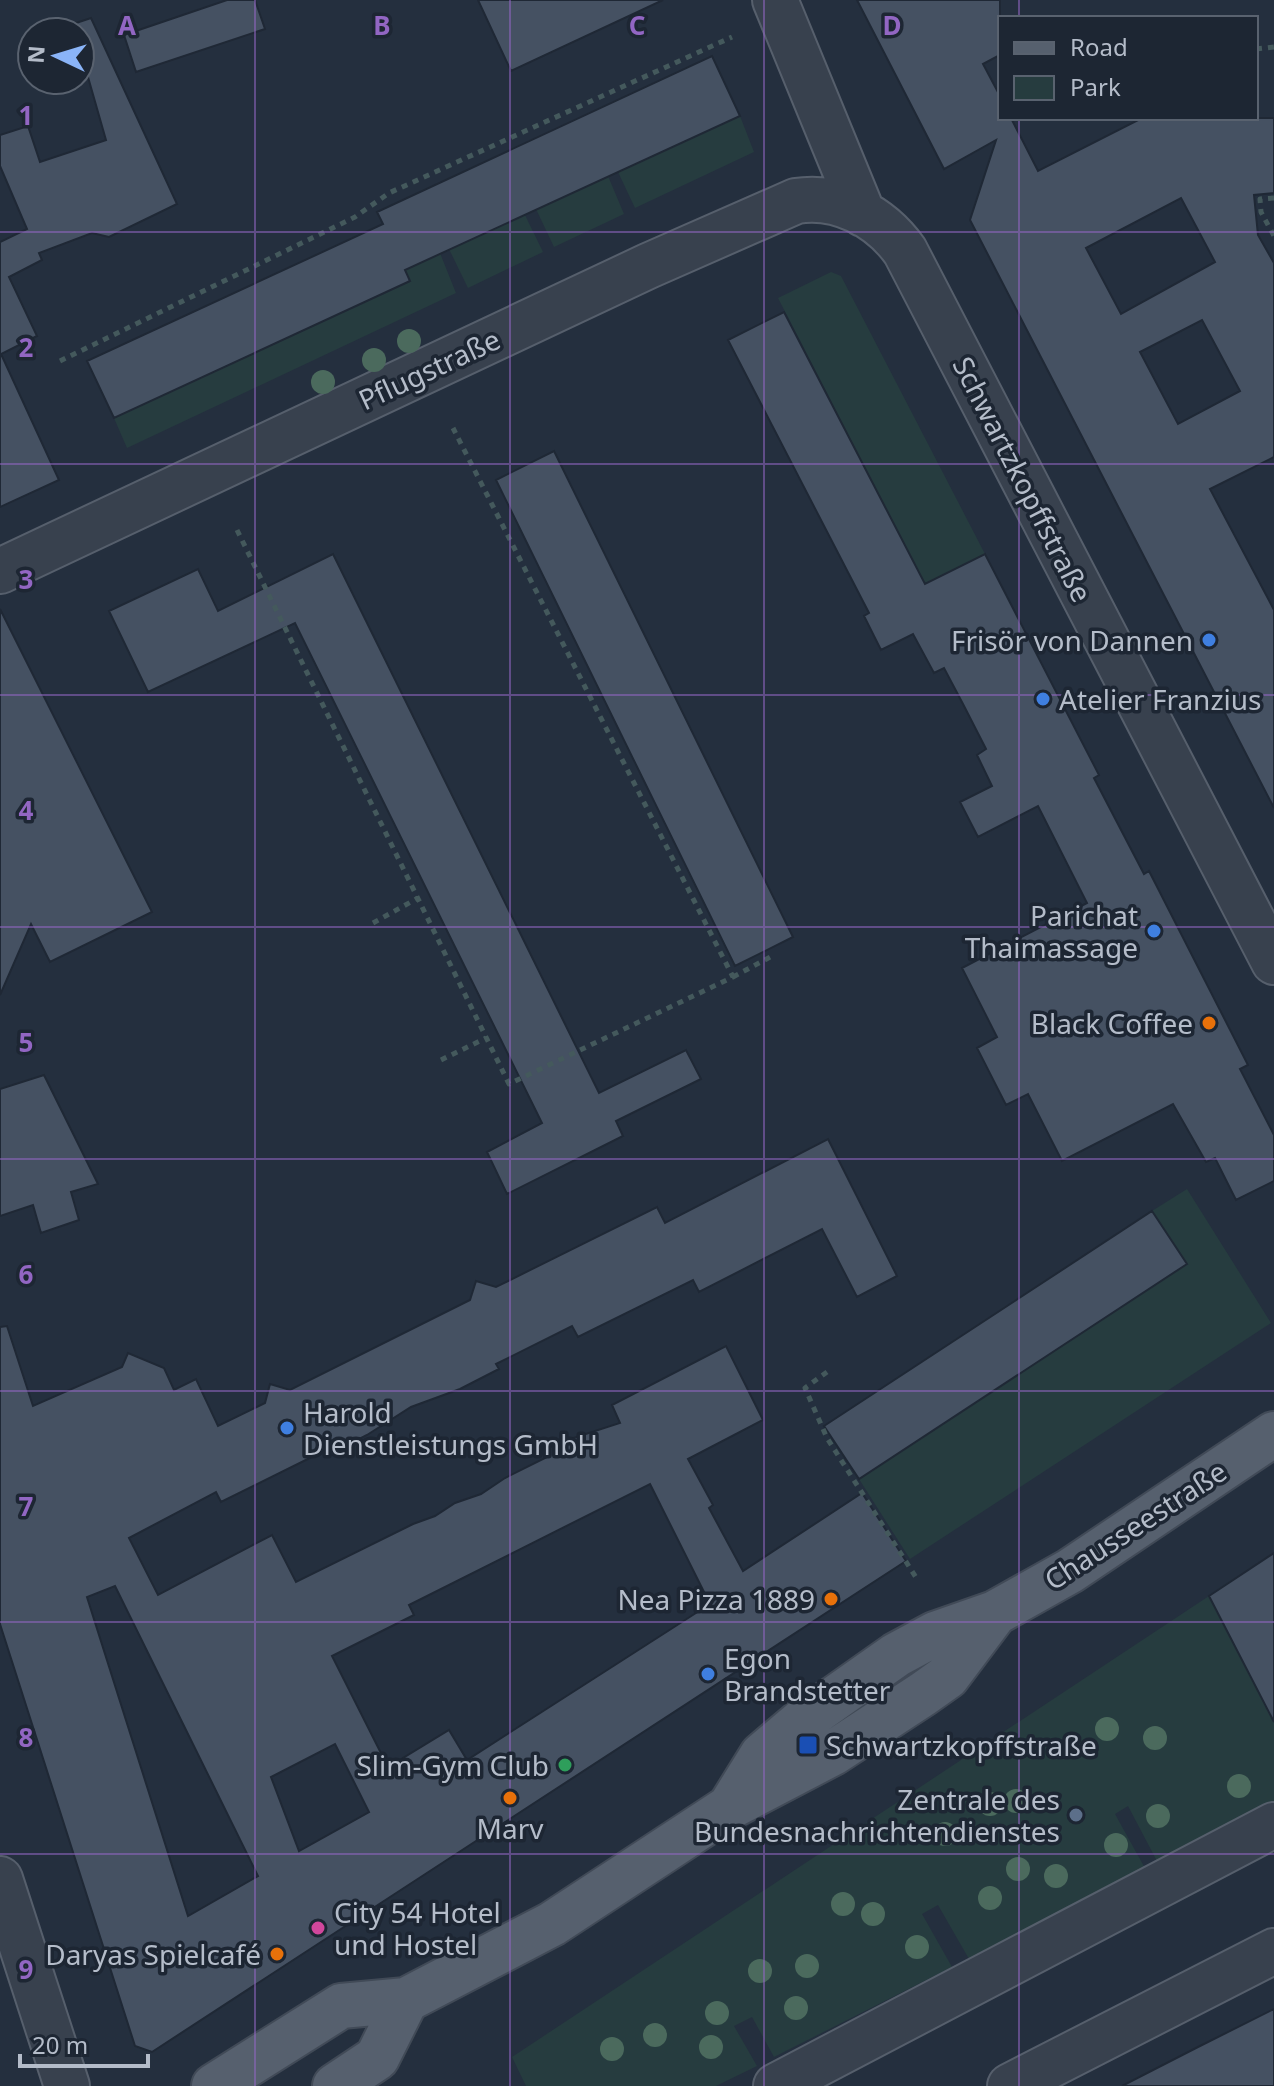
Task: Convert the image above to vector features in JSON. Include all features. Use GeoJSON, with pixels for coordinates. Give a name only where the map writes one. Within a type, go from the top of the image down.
{"type":"FeatureCollection","features":[{"type":"Feature","properties":{"kind":"main road","name":"Chausseestraße"},"geometry":{"type":"LineString","coordinates":[[214,2086],[341,2006],[406,2000],[552,1924],[730,1807],[833,1753],[947,1677],[995,1613],[1070,1571],[1274,1434]]}},
{"type":"Feature","properties":{"kind":"main road"},"geometry":{"type":"LineString","coordinates":[[335,2086],[377,2058],[406,2000]]}},
{"type":"Feature","properties":{"kind":"street","name":"Schwartzkopffstraße"},"geometry":{"type":"LineString","coordinates":[[775,0],[863,214],[882,226],[905,251],[1274,962]]}},
{"type":"Feature","properties":{"kind":"street","name":"Pflugstraße"},"geometry":{"type":"LineString","coordinates":[[0,571],[648,266],[786,205],[814,198],[838,201],[863,214]]}},
{"type":"Feature","properties":{"kind":"street"},"geometry":{"type":"LineString","coordinates":[[776,2086],[1274,1825]]}},
{"type":"Feature","properties":{"kind":"street"},"geometry":{"type":"LineString","coordinates":[[0,1879],[67,2086]]}},
{"type":"Feature","properties":{"kind":"street"},"geometry":{"type":"LineString","coordinates":[[1010,2086],[1274,1951]]}},
{"type":"Feature","properties":{"kind":"path"},"geometry":{"type":"LineString","coordinates":[[60,361],[355,217],[389,193],[732,37]]}},
{"type":"Feature","properties":{"kind":"path"},"geometry":{"type":"LineString","coordinates":[[1274,198],[1260,199],[1261,212],[1274,236]]}},
{"type":"Feature","properties":{"kind":"path"},"geometry":{"type":"LineString","coordinates":[[453,428],[733,977]]}},
{"type":"Feature","properties":{"kind":"path"},"geometry":{"type":"LineString","coordinates":[[237,530],[509,1084],[774,955]]}},
{"type":"Feature","properties":{"kind":"path"},"geometry":{"type":"LineString","coordinates":[[373,923],[418,898]]}},
{"type":"Feature","properties":{"kind":"path"},"geometry":{"type":"LineString","coordinates":[[441,1060],[486,1038]]}},
{"type":"Feature","properties":{"kind":"path"},"geometry":{"type":"LineString","coordinates":[[827,1372],[805,1388],[827,1438],[917,1579]]}},
{"type":"Feature","properties":{"kind":"green space"},"geometry":{"type":"Polygon","coordinates":[[[740,116],[754,152],[635,208],[618,172],[740,116]]]}},
{"type":"Feature","properties":{"kind":"green space"},"geometry":{"type":"Polygon","coordinates":[[[608,176],[624,214],[554,247],[536,209],[608,176]]]}},
{"type":"Feature","properties":{"kind":"green space"},"geometry":{"type":"Polygon","coordinates":[[[525,215],[543,252],[468,288],[449,249],[525,215]]]}},
{"type":"Feature","properties":{"kind":"green space"},"geometry":{"type":"Polygon","coordinates":[[[440,253],[456,293],[127,448],[114,418],[410,282],[405,270],[440,253]]]}},
{"type":"Feature","properties":{"kind":"green space"},"geometry":{"type":"Polygon","coordinates":[[[831,272],[841,276],[985,554],[925,584],[778,298],[831,272]]]}},
{"type":"Feature","properties":{"kind":"green space"},"geometry":{"type":"Polygon","coordinates":[[[1187,1189],[1271,1323],[910,1559],[859,1479],[1186,1264],[1152,1211],[1187,1189]]]}},
{"type":"Feature","properties":{"kind":"green space"},"geometry":{"type":"Polygon","coordinates":[[[1209,1596],[1274,1722],[1274,1805],[1158,1863],[1128,1806],[1115,1814],[1146,1870],[969,1959],[938,1905],[922,1914],[952,1967],[774,2057],[752,2017],[734,2026],[757,2066],[716,2086],[526,2086],[512,2057],[1209,1596]]]}},
{"type":"Feature","properties":{"kind":"building"},"geometry":{"type":"Polygon","coordinates":[[[227,0],[255,0],[265,29],[136,72],[124,35],[227,0]]]}},
{"type":"Feature","properties":{"kind":"building"},"geometry":{"type":"Polygon","coordinates":[[[478,0],[663,0],[511,71],[478,0]]]}},
{"type":"Feature","properties":{"kind":"building"},"geometry":{"type":"Polygon","coordinates":[[[857,0],[1000,0],[998,56],[983,64],[998,92],[998,120],[1012,120],[1038,171],[1138,120],[1274,118],[1274,193],[1254,195],[1258,235],[1274,263],[1274,457],[1210,489],[1274,610],[1274,808],[970,220],[996,140],[944,169],[857,0]],[[1181,198],[1086,248],[1121,314],[1215,262],[1181,198]],[[1202,320],[1140,352],[1178,424],[1240,391],[1202,320]]]}},
{"type":"Feature","properties":{"kind":"building"},"geometry":{"type":"Polygon","coordinates":[[[96,29],[177,204],[109,237],[92,233],[39,253],[42,260],[9,277],[37,336],[1,354],[59,480],[0,507],[0,242],[27,229],[0,166],[0,135],[28,126],[40,162],[106,140],[93,96],[96,96],[96,29]]]}},
{"type":"Feature","properties":{"kind":"building"},"geometry":{"type":"Polygon","coordinates":[[[712,56],[740,116],[405,270],[410,281],[114,418],[87,361],[383,224],[377,212],[712,56]]]}},
{"type":"Feature","properties":{"kind":"building"},"geometry":{"type":"Polygon","coordinates":[[[784,312],[925,584],[985,554],[1099,775],[1094,778],[1144,874],[1149,871],[1248,1065],[1240,1069],[1274,1135],[1274,1181],[1236,1200],[1215,1158],[1206,1162],[1173,1104],[1062,1161],[1028,1094],[1006,1105],[977,1048],[997,1037],[962,968],[1087,903],[1038,806],[978,837],[960,802],[992,786],[977,755],[986,749],[963,704],[944,668],[934,673],[913,634],[881,650],[864,616],[869,613],[728,340],[784,312]]]}},
{"type":"Feature","properties":{"kind":"building"},"geometry":{"type":"Polygon","coordinates":[[[554,451],[793,937],[735,966],[496,480],[554,451]]]}},
{"type":"Feature","properties":{"kind":"building"},"geometry":{"type":"Polygon","coordinates":[[[333,554],[599,1093],[686,1050],[701,1079],[616,1121],[623,1136],[507,1194],[487,1152],[542,1123],[295,623],[148,692],[109,611],[198,569],[218,611],[333,554]]]}},
{"type":"Feature","properties":{"kind":"building"},"geometry":{"type":"Polygon","coordinates":[[[0,609],[152,912],[50,962],[31,924],[0,995],[0,609]]]}},
{"type":"Feature","properties":{"kind":"building"},"geometry":{"type":"Polygon","coordinates":[[[44,1075],[98,1184],[71,1192],[79,1220],[41,1233],[33,1205],[0,1216],[0,1089],[44,1075]]]}},
{"type":"Feature","properties":{"kind":"building"},"geometry":{"type":"Polygon","coordinates":[[[828,1139],[897,1276],[857,1297],[822,1229],[699,1292],[693,1280],[578,1337],[572,1326],[496,1364],[499,1369],[460,1389],[411,1407],[328,1455],[326,1450],[221,1502],[216,1492],[129,1538],[158,1595],[272,1535],[296,1582],[435,1516],[455,1503],[481,1494],[547,1457],[544,1450],[620,1423],[612,1405],[726,1346],[763,1420],[688,1459],[713,1505],[709,1508],[743,1571],[862,1493],[906,1561],[152,2052],[135,2046],[0,1624],[0,1327],[7,1326],[33,1406],[122,1367],[128,1353],[164,1368],[174,1390],[196,1379],[218,1426],[265,1403],[270,1384],[290,1390],[470,1300],[476,1281],[496,1287],[657,1207],[665,1223],[828,1139]],[[650,1484],[409,1605],[414,1615],[332,1656],[388,1767],[449,1730],[467,1760],[710,1604],[650,1484]],[[115,1586],[87,1597],[188,1916],[258,1876],[115,1586]],[[335,1744],[271,1777],[299,1851],[369,1812],[335,1744]]]}},
{"type":"Feature","properties":{"kind":"building"},"geometry":{"type":"Polygon","coordinates":[[[1152,1211],[1187,1264],[859,1479],[824,1426],[1152,1211]]]}},
{"type":"Feature","properties":{"kind":"building"},"geometry":{"type":"Polygon","coordinates":[[[1274,1553],[1274,1722],[1209,1596],[1274,1553]]]}},
{"type":"Feature","properties":{"kind":"building"},"geometry":{"type":"Polygon","coordinates":[[[1274,2009],[1274,2086],[1122,2086],[1198,2047],[1274,2009]]]}},
{"type":"Feature","properties":{"kind":"place","name":"Frisör von Dannen"},"geometry":{"type":"Point","coordinates":[1209,640]}},
{"type":"Feature","properties":{"kind":"place","name":"Atelier Franzius"},"geometry":{"type":"Point","coordinates":[1043,699]}},
{"type":"Feature","properties":{"kind":"place","name":"Parichat Thaimassage"},"geometry":{"type":"Point","coordinates":[1154,931]}},
{"type":"Feature","properties":{"kind":"place","name":"Black Coffee"},"geometry":{"type":"Point","coordinates":[1209,1023]}},
{"type":"Feature","properties":{"kind":"place","name":"Harold Dienstleistungs GmbH"},"geometry":{"type":"Point","coordinates":[287,1428]}},
{"type":"Feature","properties":{"kind":"place","name":"Nea Pizza 1889"},"geometry":{"type":"Point","coordinates":[831,1599]}},
{"type":"Feature","properties":{"kind":"place","name":"Egon Brandstetter"},"geometry":{"type":"Point","coordinates":[708,1674]}},
{"type":"Feature","properties":{"kind":"place","name":"Schwartzkopffstraße"},"geometry":{"type":"Point","coordinates":[808,1745]}},
{"type":"Feature","properties":{"kind":"place","name":"Slim-Gym Club"},"geometry":{"type":"Point","coordinates":[565,1765]}},
{"type":"Feature","properties":{"kind":"place","name":"Marv"},"geometry":{"type":"Point","coordinates":[510,1798]}},
{"type":"Feature","properties":{"kind":"place","name":"Zentrale des Bundesnachrichtendienstes"},"geometry":{"type":"Point","coordinates":[1076,1815]}},
{"type":"Feature","properties":{"kind":"place","name":"City 54 Hotel und Hostel"},"geometry":{"type":"Point","coordinates":[318,1928]}},
{"type":"Feature","properties":{"kind":"place","name":"Daryas Spielcafé"},"geometry":{"type":"Point","coordinates":[277,1954]}}]}
